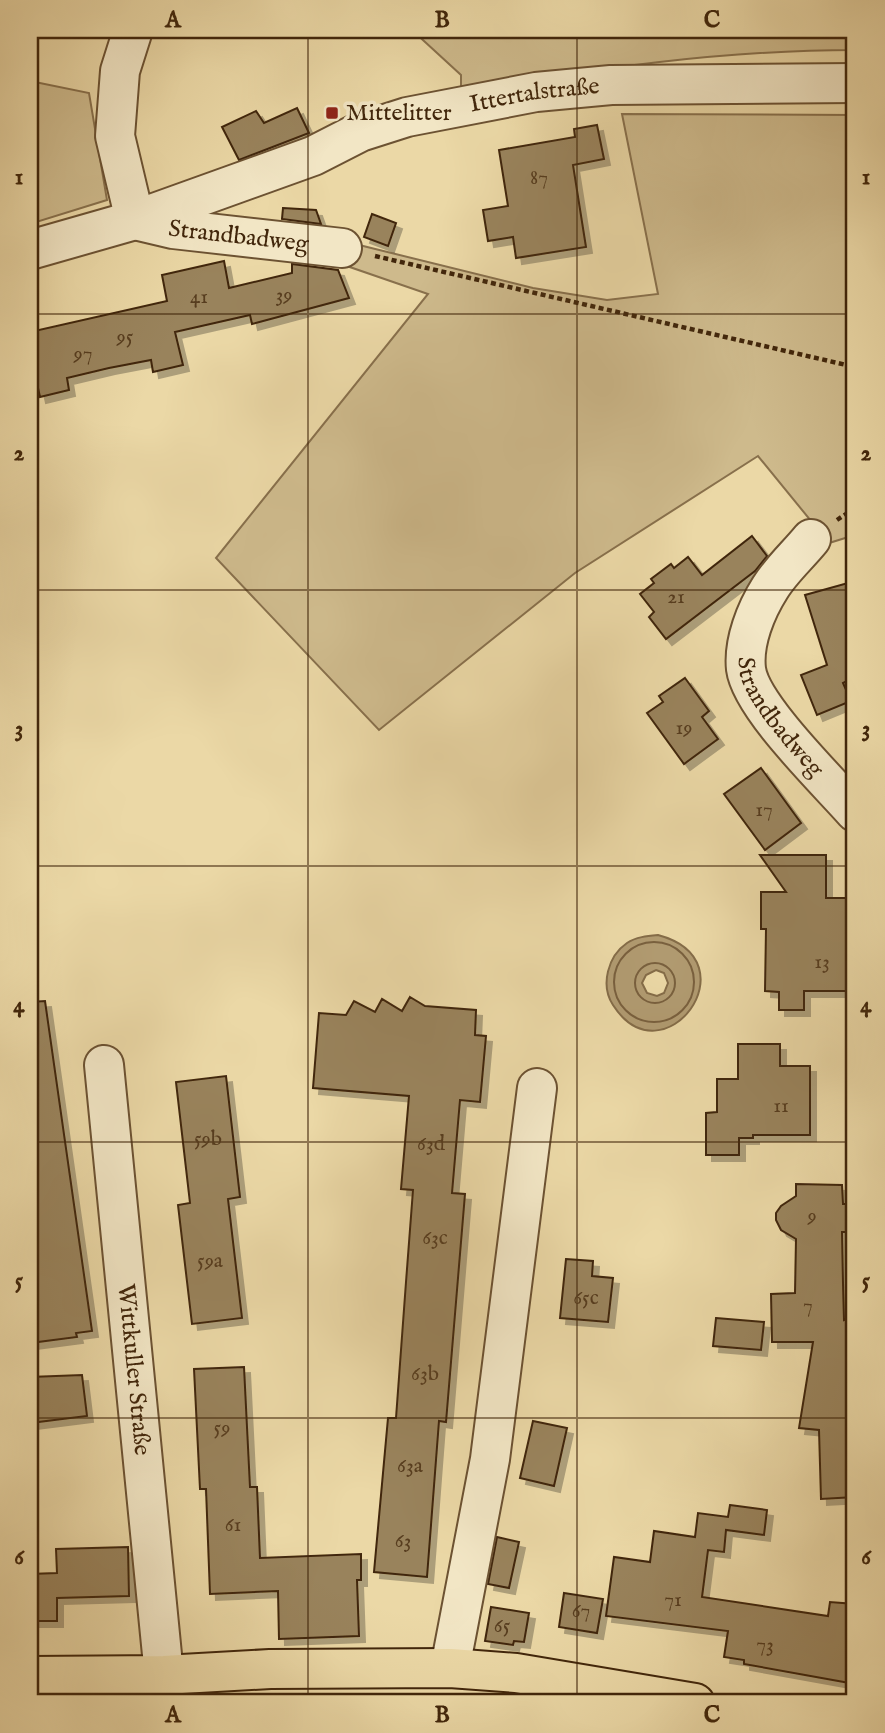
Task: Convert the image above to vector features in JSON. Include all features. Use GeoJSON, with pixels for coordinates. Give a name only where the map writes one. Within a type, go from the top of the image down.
{"type":"FeatureCollection","features":[{"type":"Feature","properties":{"kind":"main road"},"geometry":{"type":"LineString","coordinates":[[30,1675],[164,1675],[270,1669],[450,1668],[516,1673],[695,1703]]}},
{"type":"Feature","properties":{"kind":"street"},"geometry":{"type":"LineString","coordinates":[[133,30],[120,71],[115,136],[135,220]]}},
{"type":"Feature","properties":{"kind":"street","name":"Ittertalstraße"},"geometry":{"type":"LineString","coordinates":[[30,250],[135,220],[313,156],[360,132],[407,117],[536,92],[611,85],[855,83]]}},
{"type":"Feature","properties":{"kind":"street","name":"Strandbadweg"},"geometry":{"type":"LineString","coordinates":[[135,220],[173,229],[342,248]]}},
{"type":"Feature","properties":{"kind":"street","name":"Strandbadweg"},"geometry":{"type":"LineString","coordinates":[[811,539],[770,588],[754,618],[747,645],[746,669],[757,697],[790,740],[855,812]]}},
{"type":"Feature","properties":{"kind":"street","name":"Wittkuller Straße"},"geometry":{"type":"LineString","coordinates":[[104,1065],[164,1675]]}},
{"type":"Feature","properties":{"kind":"street"},"geometry":{"type":"LineString","coordinates":[[450,1668],[491,1459],[537,1087]]}},
{"type":"Feature","properties":{"kind":"path"},"geometry":{"type":"LineString","coordinates":[[342,248],[855,367]]}},
{"type":"Feature","properties":{"kind":"shaded area"},"geometry":{"type":"Polygon","coordinates":[[[412,30],[855,30],[855,50],[756,53],[657,62],[461,91],[461,75],[412,30]]]}},
{"type":"Feature","properties":{"kind":"shaded area"},"geometry":{"type":"Polygon","coordinates":[[[30,81],[89,93],[107,200],[30,224],[30,81]]]}},
{"type":"Feature","properties":{"kind":"shaded area"},"geometry":{"type":"Polygon","coordinates":[[[622,114],[855,115],[855,535],[829,543],[758,456],[575,573],[379,730],[216,558],[428,294],[344,265],[351,243],[533,288],[607,300],[658,294],[622,114]]]}},
{"type":"Feature","properties":{"kind":"water"},"geometry":{"type":"Polygon","coordinates":[[[658,935],[686,949],[699,968],[700,989],[691,1009],[675,1024],[655,1031],[633,1025],[613,1005],[607,989],[607,980],[611,963],[620,949],[634,939],[658,935]],[[656,970],[646,975],[642,983],[647,993],[657,996],[664,993],[668,983],[664,973],[656,970]]]}},
{"type":"Feature","properties":{"kind":"building"},"geometry":{"type":"Polygon","coordinates":[[[297,108],[309,133],[239,160],[222,127],[256,111],[264,123],[297,108]]]}},
{"type":"Feature","properties":{"kind":"building"},"geometry":{"type":"Polygon","coordinates":[[[597,125],[604,159],[573,165],[586,247],[516,258],[513,237],[488,241],[483,210],[508,206],[499,150],[575,137],[574,129],[597,125]]]}},
{"type":"Feature","properties":{"kind":"building"},"geometry":{"type":"Polygon","coordinates":[[[283,208],[316,210],[321,224],[282,219],[283,208]]]}},
{"type":"Feature","properties":{"kind":"building"},"geometry":{"type":"Polygon","coordinates":[[[372,214],[396,223],[388,246],[364,237],[372,214]]]}},
{"type":"Feature","properties":{"kind":"building"},"geometry":{"type":"Polygon","coordinates":[[[224,261],[229,288],[292,273],[292,264],[338,270],[349,298],[252,324],[250,315],[175,332],[183,365],[153,372],[151,360],[109,368],[67,378],[69,390],[40,397],[36,379],[30,381],[30,332],[167,301],[162,275],[224,261]]]}},
{"type":"Feature","properties":{"kind":"building"},"geometry":{"type":"Polygon","coordinates":[[[752,536],[767,556],[755,571],[666,639],[649,617],[654,612],[640,594],[654,583],[651,579],[671,564],[674,568],[688,557],[702,575],[752,536]]]}},
{"type":"Feature","properties":{"kind":"building"},"geometry":{"type":"Polygon","coordinates":[[[855,581],[855,677],[843,683],[851,701],[817,715],[801,675],[827,665],[805,595],[855,581]]]}},
{"type":"Feature","properties":{"kind":"building"},"geometry":{"type":"Polygon","coordinates":[[[685,678],[709,711],[702,717],[718,739],[684,764],[647,713],[663,702],[659,696],[685,678]]]}},
{"type":"Feature","properties":{"kind":"building"},"geometry":{"type":"Polygon","coordinates":[[[761,768],[801,823],[765,850],[724,794],[761,768]]]}},
{"type":"Feature","properties":{"kind":"building"},"geometry":{"type":"Polygon","coordinates":[[[760,855],[826,855],[826,898],[855,898],[855,929],[851,929],[851,991],[804,991],[804,1010],[779,1010],[779,992],[765,991],[766,929],[761,929],[761,892],[786,892],[760,855]]]}},
{"type":"Feature","properties":{"kind":"building"},"geometry":{"type":"Polygon","coordinates":[[[410,997],[425,1006],[476,1010],[475,1035],[486,1036],[480,1102],[460,1100],[452,1193],[465,1194],[446,1422],[439,1421],[427,1577],[374,1572],[388,1418],[396,1418],[413,1190],[401,1189],[409,1096],[313,1088],[319,1013],[346,1015],[354,1001],[375,1012],[382,999],[402,1011],[410,997]]]}},
{"type":"Feature","properties":{"kind":"building"},"geometry":{"type":"Polygon","coordinates":[[[45,1001],[92,1331],[76,1333],[77,1337],[30,1343],[30,1002],[45,1001]]]}},
{"type":"Feature","properties":{"kind":"building"},"geometry":{"type":"Polygon","coordinates":[[[738,1044],[780,1044],[780,1066],[810,1066],[810,1135],[753,1135],[753,1138],[739,1138],[739,1155],[706,1155],[706,1113],[717,1112],[717,1079],[738,1079],[738,1044]]]}},
{"type":"Feature","properties":{"kind":"building"},"geometry":{"type":"Polygon","coordinates":[[[226,1076],[240,1197],[228,1199],[242,1318],[192,1324],[178,1205],[190,1203],[176,1082],[226,1076]]]}},
{"type":"Feature","properties":{"kind":"building"},"geometry":{"type":"Polygon","coordinates":[[[796,1184],[842,1185],[843,1204],[847,1204],[847,1232],[842,1232],[844,1320],[847,1319],[847,1331],[852,1337],[852,1374],[855,1374],[855,1497],[821,1499],[819,1430],[799,1428],[813,1342],[772,1342],[771,1294],[795,1293],[796,1239],[781,1230],[776,1213],[796,1196],[796,1184]]]}},
{"type":"Feature","properties":{"kind":"building"},"geometry":{"type":"Polygon","coordinates":[[[566,1259],[593,1261],[592,1276],[613,1278],[608,1322],[560,1318],[566,1259]]]}},
{"type":"Feature","properties":{"kind":"building"},"geometry":{"type":"Polygon","coordinates":[[[716,1318],[764,1322],[761,1350],[713,1346],[716,1318]]]}},
{"type":"Feature","properties":{"kind":"building"},"geometry":{"type":"Polygon","coordinates":[[[244,1367],[250,1487],[257,1487],[260,1558],[361,1554],[361,1580],[357,1580],[359,1636],[279,1639],[278,1591],[210,1594],[206,1489],[200,1489],[194,1369],[244,1367]]]}},
{"type":"Feature","properties":{"kind":"building"},"geometry":{"type":"Polygon","coordinates":[[[82,1375],[87,1416],[30,1423],[30,1377],[82,1375]]]}},
{"type":"Feature","properties":{"kind":"building"},"geometry":{"type":"Polygon","coordinates":[[[533,1421],[567,1428],[554,1486],[520,1478],[533,1421]]]}},
{"type":"Feature","properties":{"kind":"building"},"geometry":{"type":"Polygon","coordinates":[[[730,1505],[767,1510],[764,1535],[726,1530],[724,1552],[708,1550],[702,1597],[828,1616],[830,1602],[855,1604],[855,1684],[744,1664],[744,1660],[724,1657],[728,1631],[606,1616],[614,1557],[650,1562],[654,1531],[695,1537],[698,1513],[728,1517],[730,1505]]]}},
{"type":"Feature","properties":{"kind":"building"},"geometry":{"type":"Polygon","coordinates":[[[497,1537],[519,1542],[509,1588],[488,1584],[497,1537]]]}},
{"type":"Feature","properties":{"kind":"building"},"geometry":{"type":"Polygon","coordinates":[[[128,1547],[129,1596],[57,1598],[57,1621],[30,1621],[30,1574],[57,1573],[56,1549],[128,1547]]]}},
{"type":"Feature","properties":{"kind":"building"},"geometry":{"type":"Polygon","coordinates":[[[564,1593],[603,1599],[597,1633],[559,1627],[564,1593]]]}},
{"type":"Feature","properties":{"kind":"building"},"geometry":{"type":"Polygon","coordinates":[[[491,1607],[529,1613],[524,1642],[514,1641],[513,1645],[485,1641],[491,1607]]]}},
{"type":"Feature","properties":{"kind":"place","name":"Mittelitter"},"geometry":{"type":"Point","coordinates":[332,113]}}]}
